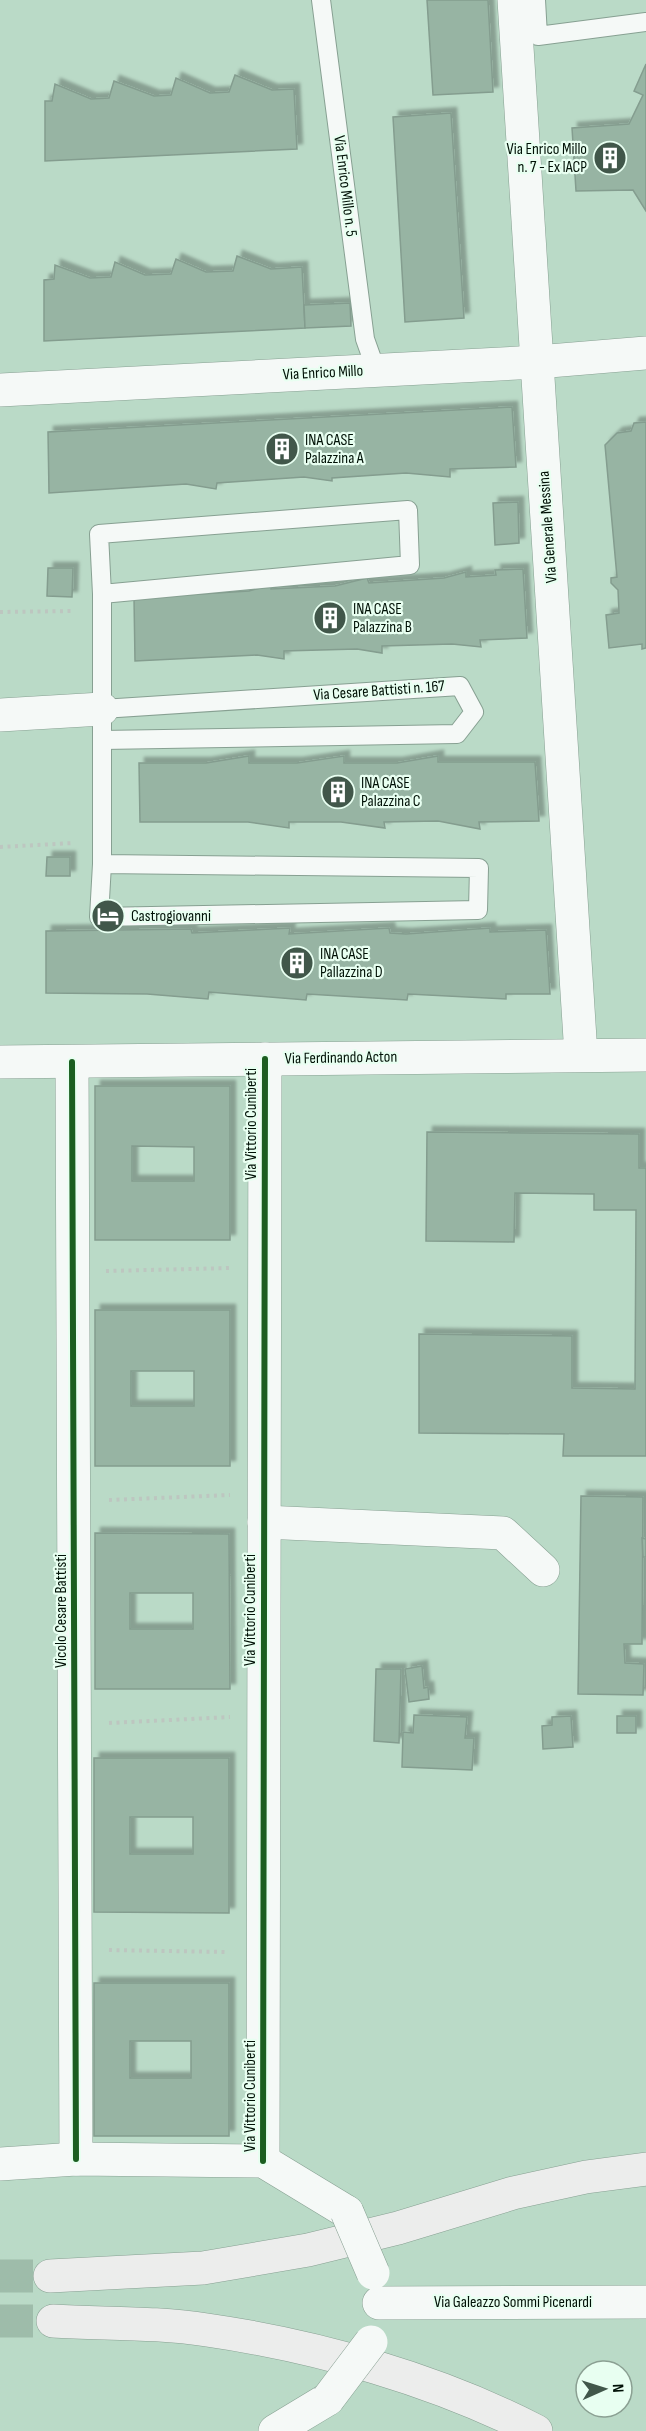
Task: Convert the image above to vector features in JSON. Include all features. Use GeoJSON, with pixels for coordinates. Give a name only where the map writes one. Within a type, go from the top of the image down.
{"type":"FeatureCollection","features":[{"type":"Feature","properties":{"kind":"main road"},"geometry":{"type":"LineString","coordinates":[[50,2276],[203,2268],[308,2250],[398,2228],[513,2193],[586,2177],[646,2169]]}},
{"type":"Feature","properties":{"kind":"main road"},"geometry":{"type":"LineString","coordinates":[[52,2321],[206,2330],[303,2350],[409,2377],[497,2411],[536,2431]]}},
{"type":"Feature","properties":{"kind":"street","name":"Via Generale Messina"},"geometry":{"type":"LineString","coordinates":[[514,0],[581,1054]]}},
{"type":"Feature","properties":{"kind":"street","name":"Via Enrico Millo"},"geometry":{"type":"LineString","coordinates":[[0,390],[537,362],[646,353]]}},
{"type":"Feature","properties":{"kind":"street"},"geometry":{"type":"LineString","coordinates":[[0,715],[102,725]]}},
{"type":"Feature","properties":{"kind":"street","name":"Via Ferdinando Acton"},"geometry":{"type":"LineString","coordinates":[[0,1062],[646,1055]]}},
{"type":"Feature","properties":{"kind":"street","name":"Via Vittorio Cuniberti"},"geometry":{"type":"LineString","coordinates":[[263,2161],[265,1059]]}},
{"type":"Feature","properties":{"kind":"street","name":"Vicolo Cesare Battisti"},"geometry":{"type":"LineString","coordinates":[[72,1062],[76,2159]]}},
{"type":"Feature","properties":{"kind":"street"},"geometry":{"type":"LineString","coordinates":[[264,1508],[503,1533],[543,1570]]}},
{"type":"Feature","properties":{"kind":"street"},"geometry":{"type":"LineString","coordinates":[[0,2164],[76,2159],[263,2161],[347,2212],[376,2288],[371,2342],[328,2399],[275,2431]]}},
{"type":"Feature","properties":{"kind":"street","name":"Via Galeazzo Sommi Picenardi"},"geometry":{"type":"LineString","coordinates":[[376,2288],[646,2302]]}},
{"type":"Feature","properties":{"kind":"lane","name":"Via Enrico Millo n. 5"},"geometry":{"type":"LineString","coordinates":[[321,0],[365,339],[376,370]]}},
{"type":"Feature","properties":{"kind":"lane"},"geometry":{"type":"LineString","coordinates":[[536,0],[538,36],[646,22]]}},
{"type":"Feature","properties":{"kind":"lane"},"geometry":{"type":"LineString","coordinates":[[102,602],[410,565],[408,510],[99,534],[102,602],[102,864],[99,917],[478,910],[479,868],[102,864]]}},
{"type":"Feature","properties":{"kind":"lane","name":"Via Cesare Battisti n. 167"},"geometry":{"type":"LineString","coordinates":[[460,686],[474,712],[457,734],[102,725],[460,686]]}},
{"type":"Feature","properties":{"kind":"path"},"geometry":{"type":"LineString","coordinates":[[0,612],[102,602]]}},
{"type":"Feature","properties":{"kind":"path"},"geometry":{"type":"LineString","coordinates":[[0,847],[102,841]]}},
{"type":"Feature","properties":{"kind":"path"},"geometry":{"type":"LineString","coordinates":[[73,1271],[264,1268]]}},
{"type":"Feature","properties":{"kind":"path"},"geometry":{"type":"LineString","coordinates":[[74,1501],[264,1508]]}},
{"type":"Feature","properties":{"kind":"path"},"geometry":{"type":"LineString","coordinates":[[75,1724],[264,1716]]}},
{"type":"Feature","properties":{"kind":"path"},"geometry":{"type":"LineString","coordinates":[[75,1949],[263,1953]]}},
{"type":"Feature","properties":{"kind":"building"},"geometry":{"type":"Polygon","coordinates":[[[427,0],[488,0],[493,92],[433,95],[427,0]]]}},
{"type":"Feature","properties":{"kind":"building","name":"Via Enrico Millo n. 7 - Ex IACP"},"geometry":{"type":"Polygon","coordinates":[[[646,64],[646,211],[633,190],[576,191],[572,128],[629,124],[643,95],[634,91],[646,64]]]}},
{"type":"Feature","properties":{"kind":"building"},"geometry":{"type":"Polygon","coordinates":[[[235,75],[272,90],[294,89],[297,149],[45,161],[45,101],[52,101],[55,84],[91,99],[109,98],[114,81],[154,96],[171,95],[176,78],[210,93],[229,92],[235,75]]]}},
{"type":"Feature","properties":{"kind":"building"},"geometry":{"type":"Polygon","coordinates":[[[451,113],[464,318],[405,322],[393,117],[451,113]]]}},
{"type":"Feature","properties":{"kind":"building"},"geometry":{"type":"Polygon","coordinates":[[[237,256],[271,269],[302,267],[305,328],[44,341],[44,280],[54,279],[55,265],[90,278],[111,277],[115,262],[145,275],[171,274],[176,259],[206,272],[233,271],[237,256]]]}},
{"type":"Feature","properties":{"kind":"building"},"geometry":{"type":"Polygon","coordinates":[[[350,303],[351,326],[305,328],[304,305],[350,303]]]}},
{"type":"Feature","properties":{"kind":"building","name":"INA CASE Palazzina A"},"geometry":{"type":"Polygon","coordinates":[[[512,407],[516,467],[450,469],[450,477],[406,473],[332,478],[332,481],[304,477],[217,483],[216,489],[186,484],[49,493],[48,432],[512,407]]]}},
{"type":"Feature","properties":{"kind":"building"},"geometry":{"type":"Polygon","coordinates":[[[646,422],[646,648],[642,649],[642,644],[609,648],[606,615],[619,613],[618,590],[611,583],[611,578],[617,577],[605,445],[617,433],[631,431],[634,423],[646,422]]]}},
{"type":"Feature","properties":{"kind":"building"},"geometry":{"type":"Polygon","coordinates":[[[518,502],[519,543],[495,545],[493,503],[518,502]]]}},
{"type":"Feature","properties":{"kind":"building"},"geometry":{"type":"Polygon","coordinates":[[[48,568],[73,568],[72,597],[47,596],[48,568]]]}},
{"type":"Feature","properties":{"kind":"building","name":"INA CASE Palazzina B"},"geometry":{"type":"Polygon","coordinates":[[[523,569],[527,638],[480,640],[481,647],[452,644],[382,646],[382,653],[357,649],[284,651],[284,659],[257,655],[135,661],[134,598],[249,591],[271,585],[271,589],[335,586],[367,578],[369,583],[444,578],[466,572],[466,577],[496,575],[495,570],[523,569]]]}},
{"type":"Feature","properties":{"kind":"building","name":"INA CASE Palazzina C"},"geometry":{"type":"Polygon","coordinates":[[[249,756],[249,763],[297,763],[344,756],[344,763],[397,763],[438,756],[438,762],[535,762],[539,821],[479,822],[480,829],[438,821],[384,822],[385,828],[341,822],[289,822],[289,828],[248,822],[140,822],[139,763],[206,763],[249,756]]]}},
{"type":"Feature","properties":{"kind":"building"},"geometry":{"type":"Polygon","coordinates":[[[47,857],[70,857],[70,876],[46,876],[47,857]]]}},
{"type":"Feature","properties":{"kind":"building","name":"INA CASE Pallazzina D"},"geometry":{"type":"Polygon","coordinates":[[[290,928],[289,934],[389,928],[390,933],[406,934],[490,928],[490,932],[546,930],[550,994],[506,994],[506,999],[408,994],[407,1000],[307,994],[306,1000],[209,992],[208,999],[147,994],[46,993],[46,931],[191,929],[192,933],[290,928]]]}},
{"type":"Feature","properties":{"kind":"building"},"geometry":{"type":"Polygon","coordinates":[[[95,1086],[230,1086],[230,1240],[95,1240],[95,1086]],[[132,1146],[132,1181],[194,1181],[194,1147],[132,1146]]]}},
{"type":"Feature","properties":{"kind":"building"},"geometry":{"type":"Polygon","coordinates":[[[427,1132],[639,1134],[639,1168],[646,1168],[646,1456],[563,1456],[564,1434],[419,1433],[419,1334],[572,1336],[572,1388],[635,1389],[636,1210],[594,1210],[594,1194],[515,1193],[514,1242],[426,1241],[427,1132]]]}},
{"type":"Feature","properties":{"kind":"building"},"geometry":{"type":"Polygon","coordinates":[[[95,1310],[230,1310],[230,1466],[95,1466],[95,1310]],[[131,1371],[131,1406],[194,1406],[194,1371],[131,1371]]]}},
{"type":"Feature","properties":{"kind":"building"},"geometry":{"type":"Polygon","coordinates":[[[581,1496],[643,1497],[642,1644],[624,1644],[625,1663],[644,1664],[643,1695],[578,1694],[581,1496]]]}},
{"type":"Feature","properties":{"kind":"building"},"geometry":{"type":"Polygon","coordinates":[[[95,1533],[229,1534],[230,1689],[95,1689],[95,1533]],[[130,1593],[130,1629],[193,1629],[193,1593],[130,1593]]]}},
{"type":"Feature","properties":{"kind":"building"},"geometry":{"type":"Polygon","coordinates":[[[642,1538],[646,1539],[646,1557],[643,1557],[642,1538]]]}},
{"type":"Feature","properties":{"kind":"building"},"geometry":{"type":"Polygon","coordinates":[[[422,1666],[424,1688],[428,1687],[429,1699],[409,1702],[405,1669],[422,1666]]]}},
{"type":"Feature","properties":{"kind":"building"},"geometry":{"type":"Polygon","coordinates":[[[376,1669],[401,1669],[399,1743],[374,1741],[376,1669]]]}},
{"type":"Feature","properties":{"kind":"building"},"geometry":{"type":"Polygon","coordinates":[[[414,1715],[467,1717],[465,1738],[474,1738],[472,1770],[402,1767],[403,1732],[413,1733],[414,1715]]]}},
{"type":"Feature","properties":{"kind":"building"},"geometry":{"type":"Polygon","coordinates":[[[571,1716],[573,1747],[543,1749],[542,1726],[552,1725],[552,1717],[571,1716]]]}},
{"type":"Feature","properties":{"kind":"building"},"geometry":{"type":"Polygon","coordinates":[[[617,1716],[636,1716],[636,1733],[617,1733],[617,1716]]]}},
{"type":"Feature","properties":{"kind":"building"},"geometry":{"type":"Polygon","coordinates":[[[94,1758],[229,1758],[229,1913],[94,1912],[94,1758]],[[130,1817],[130,1854],[193,1854],[193,1817],[130,1817]]]}},
{"type":"Feature","properties":{"kind":"building"},"geometry":{"type":"Polygon","coordinates":[[[94,1983],[229,1983],[229,2136],[94,2136],[94,1983]],[[130,2041],[130,2078],[191,2078],[191,2041],[130,2041]]]}},
{"type":"Feature","properties":{"kind":"tunnel"},"geometry":{"type":"LineString","coordinates":[[0,2276],[50,2276]]}},
{"type":"Feature","properties":{"kind":"tunnel"},"geometry":{"type":"LineString","coordinates":[[0,2321],[53,2321]]}},
{"type":"Feature","properties":{"kind":"cycle path"},"geometry":{"type":"LineString","coordinates":[[263,2161],[265,1059]]}},
{"type":"Feature","properties":{"kind":"cycle path"},"geometry":{"type":"LineString","coordinates":[[72,1062],[76,2159]]}},
{"type":"Feature","properties":{"kind":"place","name":"Via Enrico Millo n. 7 - Ex IACP"},"geometry":{"type":"Point","coordinates":[610,158]}},
{"type":"Feature","properties":{"kind":"place","name":"INA CASE Palazzina A"},"geometry":{"type":"Point","coordinates":[282,449]}},
{"type":"Feature","properties":{"kind":"place","name":"INA CASE Palazzina B"},"geometry":{"type":"Point","coordinates":[330,618]}},
{"type":"Feature","properties":{"kind":"place","name":"INA CASE Palazzina C"},"geometry":{"type":"Point","coordinates":[338,792]}},
{"type":"Feature","properties":{"kind":"place","name":"Castrogiovanni"},"geometry":{"type":"Point","coordinates":[108,916]}},
{"type":"Feature","properties":{"kind":"place","name":"INA CASE Pallazzina D"},"geometry":{"type":"Point","coordinates":[297,963]}}]}
